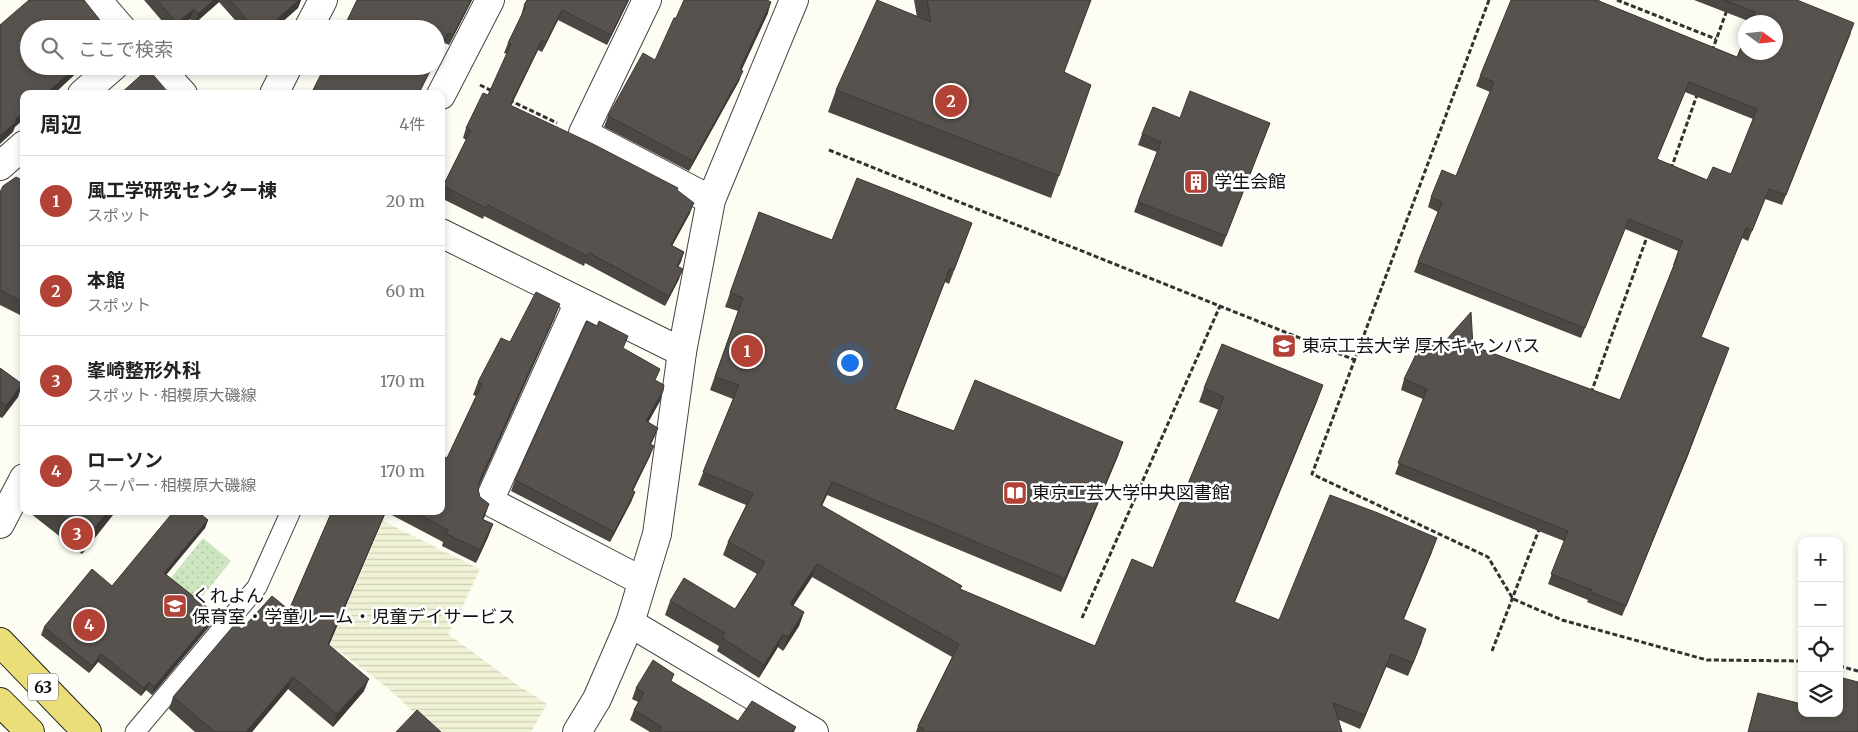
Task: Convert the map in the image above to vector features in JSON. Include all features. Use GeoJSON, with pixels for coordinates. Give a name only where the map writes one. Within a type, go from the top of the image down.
{"type":"FeatureCollection","features":[{"type":"Feature","properties":{"kind":"main road","name":"63"},"geometry":{"type":"LineString","coordinates":[[0,642],[87,732]]}},
{"type":"Feature","properties":{"kind":"main road","name":"63"},"geometry":{"type":"LineString","coordinates":[[0,702],[30,732]]}},
{"type":"Feature","properties":{"kind":"street"},"geometry":{"type":"LineString","coordinates":[[96,0],[114,20]]}},
{"type":"Feature","properties":{"kind":"street"},"geometry":{"type":"LineString","coordinates":[[313,20],[323,0]]}},
{"type":"Feature","properties":{"kind":"street"},"geometry":{"type":"LineString","coordinates":[[447,84],[490,0]]}},
{"type":"Feature","properties":{"kind":"street"},"geometry":{"type":"LineString","coordinates":[[647,0],[583,133],[711,200]]}},
{"type":"Feature","properties":{"kind":"street"},"geometry":{"type":"LineString","coordinates":[[577,732],[597,699],[630,623],[657,534],[682,352],[711,200],[794,0]]}},
{"type":"Feature","properties":{"kind":"street"},"geometry":{"type":"LineString","coordinates":[[87,90],[104,75]]}},
{"type":"Feature","properties":{"kind":"street"},"geometry":{"type":"LineString","coordinates":[[165,75],[179,90]]}},
{"type":"Feature","properties":{"kind":"street"},"geometry":{"type":"LineString","coordinates":[[276,90],[284,75]]}},
{"type":"Feature","properties":{"kind":"street"},"geometry":{"type":"LineString","coordinates":[[0,166],[20,148]]}},
{"type":"Feature","properties":{"kind":"street"},"geometry":{"type":"LineString","coordinates":[[445,235],[682,352]]}},
{"type":"Feature","properties":{"kind":"street"},"geometry":{"type":"LineString","coordinates":[[579,302],[489,501],[642,581]]}},
{"type":"Feature","properties":{"kind":"street"},"geometry":{"type":"LineString","coordinates":[[0,524],[20,486]]}},
{"type":"Feature","properties":{"kind":"street"},"geometry":{"type":"LineString","coordinates":[[630,623],[814,732]]}},
{"type":"Feature","properties":{"kind":"lane"},"geometry":{"type":"LineString","coordinates":[[135,732],[257,587],[289,515]]}},
{"type":"Feature","properties":{"kind":"path"},"geometry":{"type":"LineString","coordinates":[[1489,0],[1312,474],[1488,558],[1513,600],[1562,620],[1707,660],[1798,661]]}},
{"type":"Feature","properties":{"kind":"path"},"geometry":{"type":"LineString","coordinates":[[1617,0],[1716,40]]}},
{"type":"Feature","properties":{"kind":"path"},"geometry":{"type":"LineString","coordinates":[[1710,58],[1728,8]]}},
{"type":"Feature","properties":{"kind":"path"},"geometry":{"type":"LineString","coordinates":[[447,84],[497,94]]}},
{"type":"Feature","properties":{"kind":"path"},"geometry":{"type":"LineString","coordinates":[[1670,170],[1700,86]]}},
{"type":"Feature","properties":{"kind":"path"},"geometry":{"type":"LineString","coordinates":[[506,98],[576,133],[583,133]]}},
{"type":"Feature","properties":{"kind":"path"},"geometry":{"type":"LineString","coordinates":[[829,150],[1355,360]]}},
{"type":"Feature","properties":{"kind":"path"},"geometry":{"type":"LineString","coordinates":[[1588,401],[1651,226]]}},
{"type":"Feature","properties":{"kind":"path"},"geometry":{"type":"LineString","coordinates":[[1082,618],[1220,306]]}},
{"type":"Feature","properties":{"kind":"path"},"geometry":{"type":"LineString","coordinates":[[1492,651],[1544,518]]}},
{"type":"Feature","properties":{"kind":"path"},"geometry":{"type":"LineString","coordinates":[[1843,667],[1858,672]]}},
{"type":"Feature","properties":{"kind":"green space"},"geometry":{"type":"Polygon","coordinates":[[[383,521],[480,569],[448,634],[516,684],[547,704],[531,732],[435,732],[389,689],[330,644],[383,521]]]}},
{"type":"Feature","properties":{"kind":"green space"},"geometry":{"type":"Polygon","coordinates":[[[203,538],[231,561],[198,602],[170,579],[203,538]]]}},
{"type":"Feature","properties":{"kind":"building"},"geometry":{"type":"Polygon","coordinates":[[[29,0],[84,0],[100,20],[20,20],[20,75],[67,75],[50,90],[20,90],[20,115],[16,118],[16,122],[0,136],[0,25],[29,0]]]}},
{"type":"Feature","properties":{"kind":"building"},"geometry":{"type":"Polygon","coordinates":[[[157,0],[214,0],[198,14],[194,9],[181,20],[174,20],[157,0]]]}},
{"type":"Feature","properties":{"kind":"building"},"geometry":{"type":"Polygon","coordinates":[[[230,0],[299,0],[276,20],[247,20],[230,0]]]}},
{"type":"Feature","properties":{"kind":"building"},"geometry":{"type":"Polygon","coordinates":[[[357,0],[471,0],[453,35],[448,33],[445,39],[445,20],[347,20],[357,0]]]}},
{"type":"Feature","properties":{"kind":"building"},"geometry":{"type":"Polygon","coordinates":[[[527,0],[628,0],[611,35],[562,10],[546,42],[542,40],[510,105],[593,144],[678,188],[677,190],[694,203],[671,245],[684,252],[677,266],[683,269],[669,296],[589,253],[587,256],[488,205],[486,208],[445,187],[445,182],[471,130],[466,128],[483,93],[488,95],[511,44],[508,43],[526,6],[524,5],[527,0]]]}},
{"type":"Feature","properties":{"kind":"building"},"geometry":{"type":"Polygon","coordinates":[[[684,0],[767,0],[771,2],[740,69],[743,71],[693,161],[608,116],[643,53],[655,60],[684,0]]]}},
{"type":"Feature","properties":{"kind":"building"},"geometry":{"type":"Polygon","coordinates":[[[877,0],[931,22],[927,0],[1091,0],[1064,72],[1091,85],[1059,176],[836,90],[877,0]]]}},
{"type":"Feature","properties":{"kind":"building"},"geometry":{"type":"Polygon","coordinates":[[[1511,0],[1599,0],[1737,57],[1738,55],[1738,60],[1783,60],[1783,15],[1754,15],[1755,12],[1724,0],[1797,0],[1854,23],[1786,195],[1769,189],[1752,231],[1746,228],[1701,337],[1729,348],[1626,606],[1551,574],[1568,531],[1398,463],[1427,389],[1404,379],[1422,342],[1439,348],[1471,312],[1473,346],[1620,400],[1683,241],[1629,219],[1585,328],[1418,262],[1442,202],[1431,197],[1442,170],[1456,176],[1494,82],[1480,76],[1511,0]],[[1689,82],[1657,159],[1707,180],[1713,167],[1731,174],[1757,109],[1689,82]]]}},
{"type":"Feature","properties":{"kind":"building"},"geometry":{"type":"Polygon","coordinates":[[[141,75],[153,75],[166,90],[124,90],[141,75]]]}},
{"type":"Feature","properties":{"kind":"building"},"geometry":{"type":"Polygon","coordinates":[[[320,75],[428,75],[420,90],[313,90],[320,75]]]}},
{"type":"Feature","properties":{"kind":"building","name":"学生会館"},"geometry":{"type":"Polygon","coordinates":[[[1190,91],[1270,123],[1226,236],[1138,202],[1161,142],[1142,134],[1153,107],[1180,118],[1190,91]]]}},
{"type":"Feature","properties":{"kind":"building"},"geometry":{"type":"Polygon","coordinates":[[[16,177],[20,179],[20,300],[0,290],[0,192],[3,186],[16,177]]]}},
{"type":"Feature","properties":{"kind":"building"},"geometry":{"type":"Polygon","coordinates":[[[857,178],[972,223],[954,270],[950,268],[895,409],[954,431],[975,380],[1123,442],[1065,579],[832,482],[821,505],[962,586],[960,589],[1095,646],[1132,559],[1153,568],[1224,397],[1204,388],[1222,344],[1323,385],[1234,602],[1279,620],[1330,495],[1437,538],[1403,619],[1426,629],[1413,663],[1391,654],[1365,715],[1333,703],[1342,732],[922,732],[924,729],[918,726],[959,644],[817,564],[790,604],[804,612],[788,637],[783,634],[764,665],[722,638],[725,633],[670,601],[684,578],[735,609],[765,562],[728,542],[753,493],[703,472],[739,385],[715,377],[743,298],[730,293],[759,212],[832,240],[857,178]]]}},
{"type":"Feature","properties":{"kind":"building"},"geometry":{"type":"Polygon","coordinates":[[[536,292],[560,304],[479,482],[480,497],[489,504],[482,519],[493,524],[480,550],[446,534],[448,530],[420,515],[445,515],[445,457],[447,458],[482,384],[478,382],[501,338],[510,342],[536,292]]]}},
{"type":"Feature","properties":{"kind":"building"},"geometry":{"type":"Polygon","coordinates":[[[587,321],[597,326],[599,321],[628,336],[623,348],[660,369],[655,380],[664,385],[663,391],[646,421],[658,428],[650,444],[654,446],[632,490],[635,492],[614,532],[515,480],[587,321]]]}},
{"type":"Feature","properties":{"kind":"building"},"geometry":{"type":"Polygon","coordinates":[[[0,368],[20,383],[20,387],[6,406],[0,401],[0,368]]]}},
{"type":"Feature","properties":{"kind":"building"},"geometry":{"type":"Polygon","coordinates":[[[62,515],[105,515],[88,536],[62,515]]]}},
{"type":"Feature","properties":{"kind":"building","name":"くれよん 保育室・学童ルーム・児童デイサービス"},"geometry":{"type":"Polygon","coordinates":[[[171,515],[202,515],[208,520],[164,573],[216,614],[154,687],[149,682],[144,688],[101,654],[92,666],[44,627],[92,569],[112,586],[171,515]]]}},
{"type":"Feature","properties":{"kind":"building"},"geometry":{"type":"Polygon","coordinates":[[[330,515],[384,515],[328,644],[369,679],[337,714],[293,677],[246,732],[215,732],[173,697],[235,624],[242,629],[272,596],[289,610],[330,515]]]}},
{"type":"Feature","properties":{"kind":"building"},"geometry":{"type":"Polygon","coordinates":[[[653,660],[674,674],[671,681],[738,721],[752,701],[796,727],[792,732],[659,732],[662,727],[634,710],[644,693],[636,688],[653,660]]]}},
{"type":"Feature","properties":{"kind":"building"},"geometry":{"type":"Polygon","coordinates":[[[1843,678],[1858,682],[1858,732],[1748,732],[1758,693],[1798,703],[1798,717],[1843,717],[1843,678]]]}},
{"type":"Feature","properties":{"kind":"building"},"geometry":{"type":"Polygon","coordinates":[[[417,710],[441,732],[396,732],[417,710]]]}},
{"type":"Feature","properties":{"kind":"place","name":"本館"},"geometry":{"type":"Point","coordinates":[951,101]}},
{"type":"Feature","properties":{"kind":"place","name":"学生会館"},"geometry":{"type":"Point","coordinates":[1196,182]}},
{"type":"Feature","properties":{"kind":"place","name":"東京工芸大学 厚木キャンパス"},"geometry":{"type":"Point","coordinates":[1284,346]}},
{"type":"Feature","properties":{"kind":"place","name":"風工学研究センター棟"},"geometry":{"type":"Point","coordinates":[747,351]}},
{"type":"Feature","properties":{"kind":"place","name":"東京工芸大学中央図書館"},"geometry":{"type":"Point","coordinates":[1015,493]}},
{"type":"Feature","properties":{"kind":"place","name":"峯崎整形外科"},"geometry":{"type":"Point","coordinates":[77,534]}},
{"type":"Feature","properties":{"kind":"place","name":"くれよん 保育室・学童ルーム・児童デイサービス"},"geometry":{"type":"Point","coordinates":[175,606]}},
{"type":"Feature","properties":{"kind":"place","name":"ローソン"},"geometry":{"type":"Point","coordinates":[89,625]}}]}
